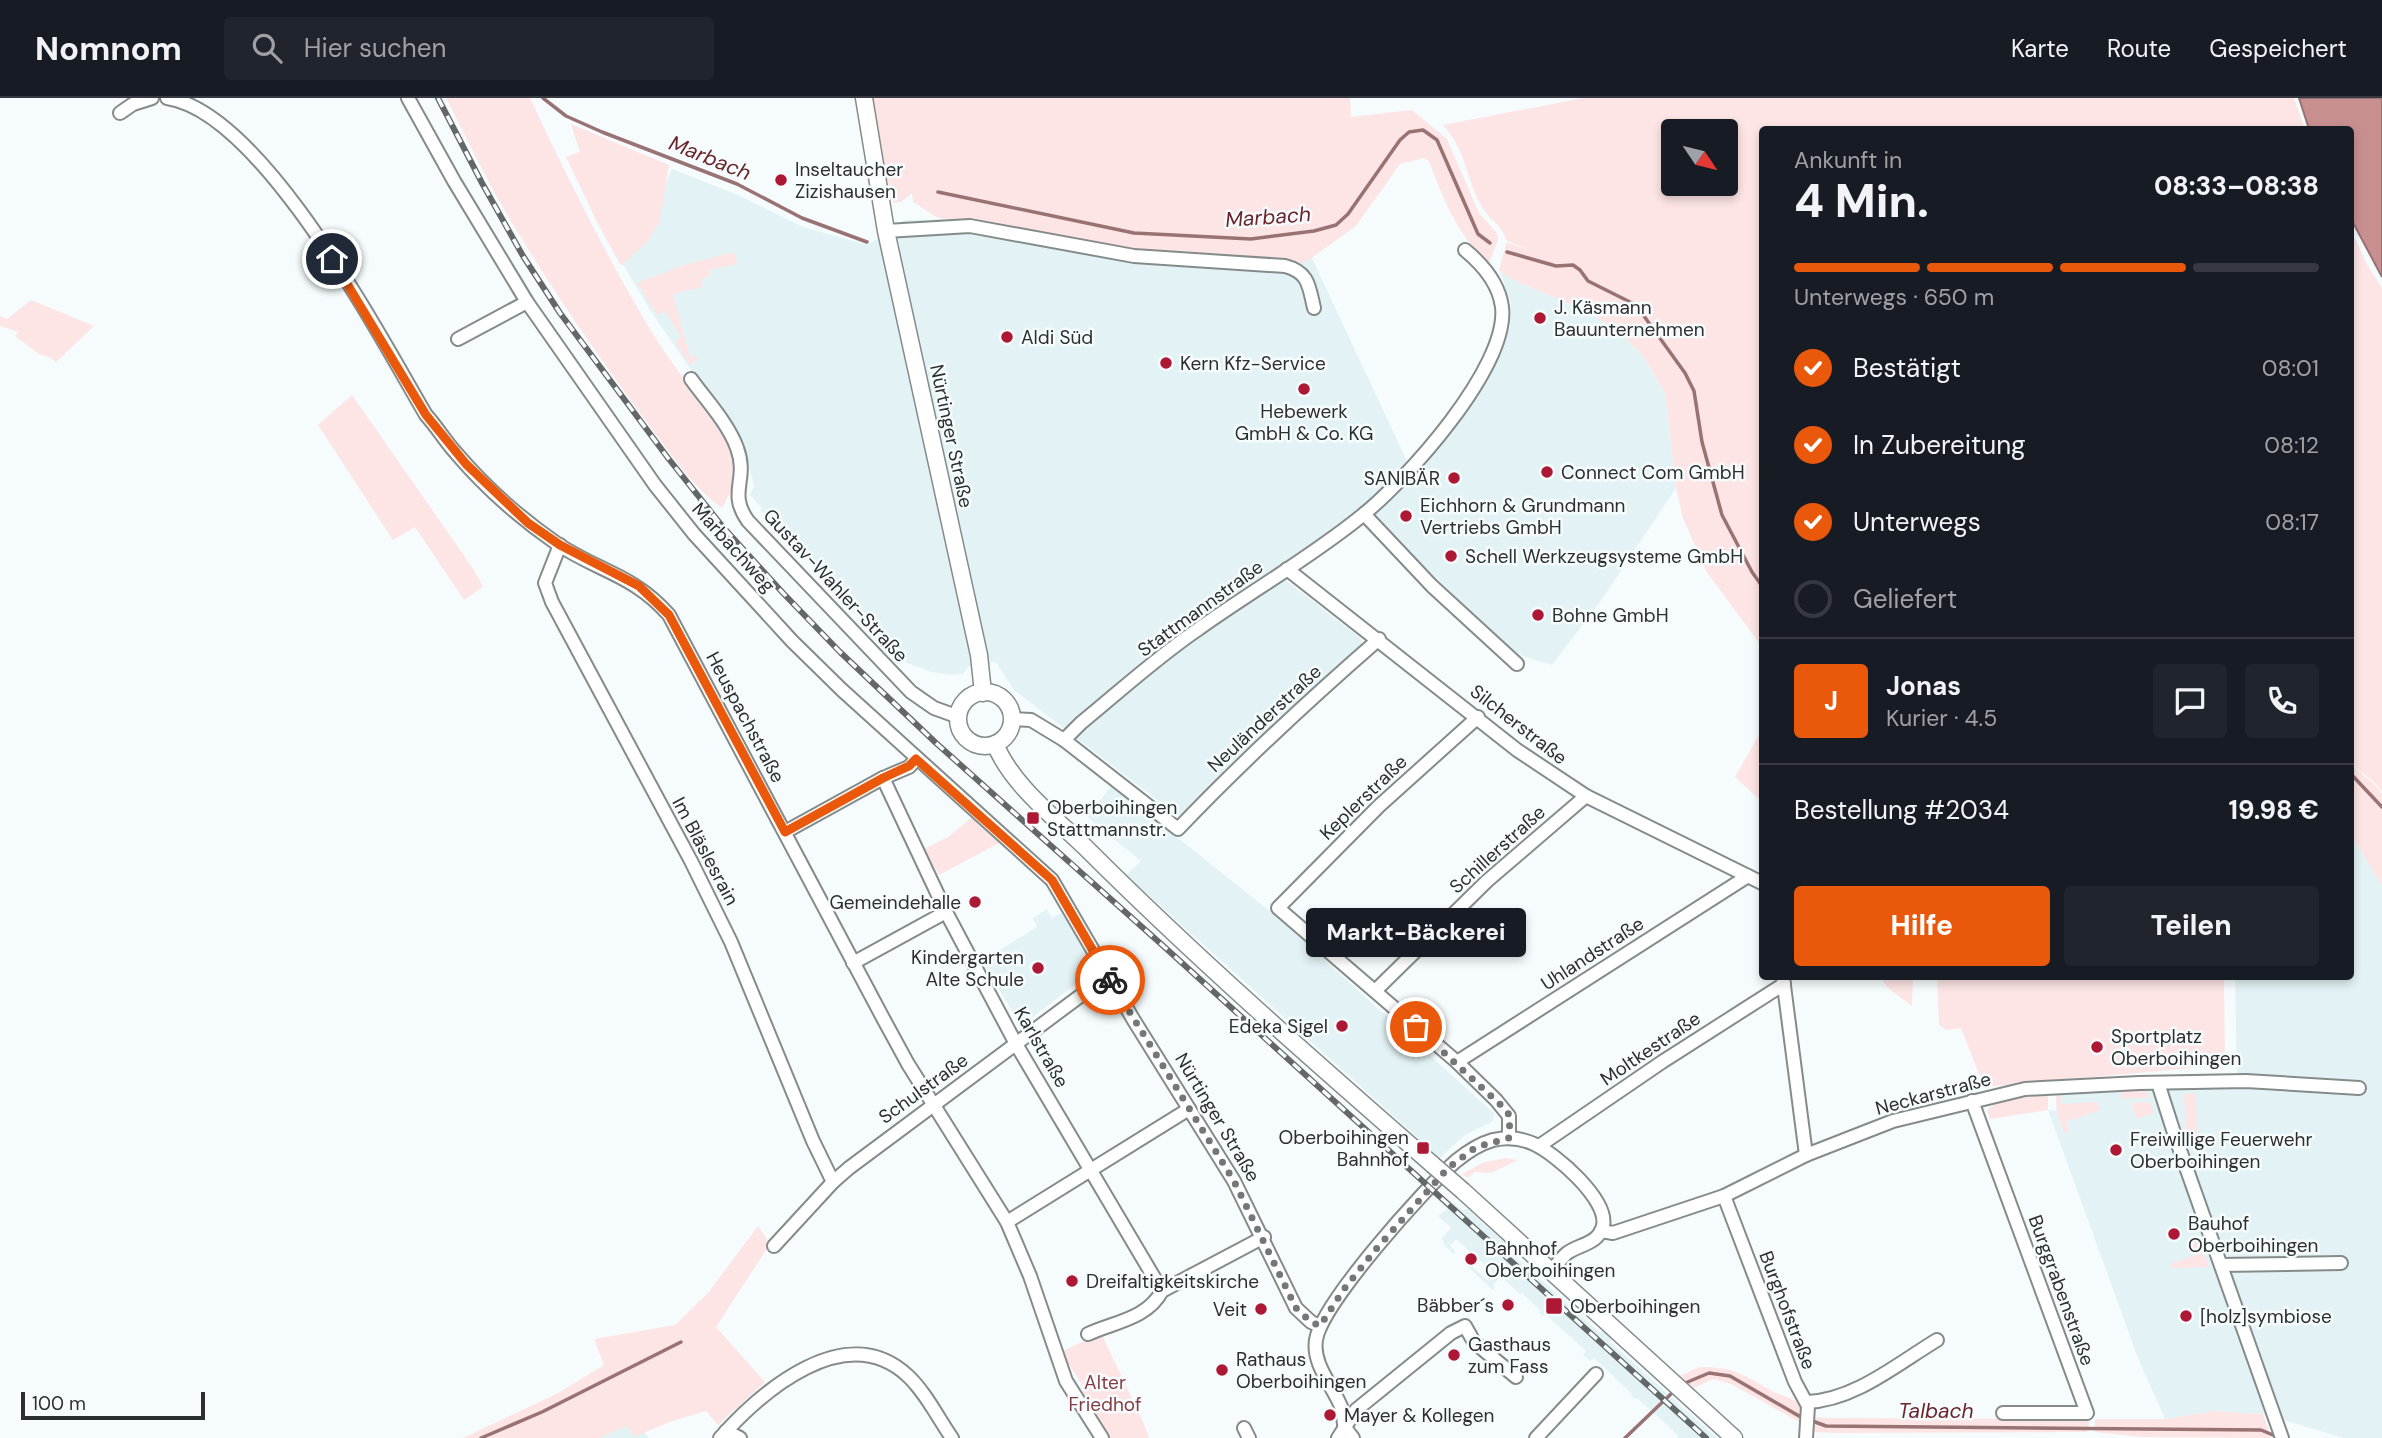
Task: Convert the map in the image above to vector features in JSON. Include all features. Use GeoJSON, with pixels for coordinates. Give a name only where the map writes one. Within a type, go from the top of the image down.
{"type":"FeatureCollection","features":[{"type":"Feature","properties":{"kind":"main road","name":"Nürtinger Straße"},"geometry":{"type":"LineString","coordinates":[[864,98],[877,189],[979,655],[983,693]]}},
{"type":"Feature","properties":{"kind":"main road"},"geometry":{"type":"LineString","coordinates":[[983,693],[1001,698],[1009,707],[1012,719],[1008,734],[995,744],[984,746],[970,741],[961,730],[959,716],[967,700],[983,693]]}},
{"type":"Feature","properties":{"kind":"main road"},"geometry":{"type":"LineString","coordinates":[[995,744],[1002,760],[1029,791],[1118,881],[1361,1104],[1552,1270],[1734,1438]]}},
{"type":"Feature","properties":{"kind":"street"},"geometry":{"type":"LineString","coordinates":[[120,113],[133,104],[152,98]]}},
{"type":"Feature","properties":{"kind":"street","name":"Heuspachstraße"},"geometry":{"type":"LineString","coordinates":[[167,98],[195,107],[219,123],[246,146],[277,180],[332,259],[426,415],[453,451],[478,477],[528,523],[560,545],[639,586],[669,615],[908,1064],[1007,1222],[1019,1246],[1066,1381],[1102,1438]]}},
{"type":"Feature","properties":{"kind":"street","name":"Marbachweg"},"geometry":{"type":"LineString","coordinates":[[408,98],[527,302],[655,485],[694,534],[792,641],[916,759],[1052,880],[1101,963]]}},
{"type":"Feature","properties":{"kind":"street"},"geometry":{"type":"LineString","coordinates":[[886,231],[970,226],[1134,256],[1285,266],[1298,269],[1307,281],[1314,308]]}},
{"type":"Feature","properties":{"kind":"street","name":"Stattmannstraße"},"geometry":{"type":"LineString","coordinates":[[1064,740],[1080,723],[1194,631],[1364,514],[1402,477],[1450,420],[1481,378],[1501,323],[1502,306],[1490,276],[1465,250]]}},
{"type":"Feature","properties":{"kind":"street"},"geometry":{"type":"LineString","coordinates":[[458,339],[527,302]]}},
{"type":"Feature","properties":{"kind":"street","name":"Gustav-Wahler-Straße"},"geometry":{"type":"LineString","coordinates":[[691,379],[737,448],[742,467],[737,503],[748,521],[911,692],[934,708],[959,716]]}},
{"type":"Feature","properties":{"kind":"street"},"geometry":{"type":"LineString","coordinates":[[1364,514],[1432,586],[1517,664]]}},
{"type":"Feature","properties":{"kind":"street","name":"Im Bläslesrain"},"geometry":{"type":"LineString","coordinates":[[560,545],[545,583],[552,602],[691,861],[725,931],[813,1141],[833,1182]]}},
{"type":"Feature","properties":{"kind":"street","name":"Silcherstraße"},"geometry":{"type":"LineString","coordinates":[[1287,569],[1517,750],[1587,796],[1759,882]]}},
{"type":"Feature","properties":{"kind":"street","name":"Neuländerstraße"},"geometry":{"type":"LineString","coordinates":[[1064,740],[1178,829],[1228,776],[1379,639]]}},
{"type":"Feature","properties":{"kind":"street","name":"Keplerstraße"},"geometry":{"type":"LineString","coordinates":[[1375,991],[1278,908],[1379,806],[1478,718]]}},
{"type":"Feature","properties":{"kind":"street"},"geometry":{"type":"LineString","coordinates":[[1012,719],[1031,720],[1064,740]]}},
{"type":"Feature","properties":{"kind":"street"},"geometry":{"type":"LineString","coordinates":[[785,832],[909,766],[916,759]]}},
{"type":"Feature","properties":{"kind":"street","name":"Karlstraße"},"geometry":{"type":"LineString","coordinates":[[883,778],[946,912],[1016,1044],[1162,1291]]}},
{"type":"Feature","properties":{"kind":"street","name":"Schillerstraße"},"geometry":{"type":"LineString","coordinates":[[1375,991],[1487,881],[1587,796]]}},
{"type":"Feature","properties":{"kind":"street","name":"Uhlandstraße"},"geometry":{"type":"LineString","coordinates":[[1457,1062],[1748,876]]}},
{"type":"Feature","properties":{"kind":"street"},"geometry":{"type":"LineString","coordinates":[[853,963],[946,912]]}},
{"type":"Feature","properties":{"kind":"street","name":"Nürtinger Straße"},"geometry":{"type":"LineString","coordinates":[[1101,963],[1234,1181],[1264,1237],[1296,1308],[1311,1322],[1320,1326]]}},
{"type":"Feature","properties":{"kind":"street","name":"Schulstraße"},"geometry":{"type":"LineString","coordinates":[[774,1246],[833,1182],[876,1146],[1107,976]]}},
{"type":"Feature","properties":{"kind":"street"},"geometry":{"type":"LineString","coordinates":[[1784,980],[1805,1154]]}},
{"type":"Feature","properties":{"kind":"street","name":"Moltkestraße"},"geometry":{"type":"LineString","coordinates":[[1539,1146],[1784,980]]}},
{"type":"Feature","properties":{"kind":"street"},"geometry":{"type":"LineString","coordinates":[[1375,991],[1457,1062],[1510,1116],[1509,1138]]}},
{"type":"Feature","properties":{"kind":"street","name":"Neckarstraße"},"geometry":{"type":"LineString","coordinates":[[1552,1270],[1567,1253],[1590,1242],[1601,1231],[1613,1233],[1724,1196],[1805,1154],[1893,1121],[2025,1089],[2246,1081],[2359,1088]]}},
{"type":"Feature","properties":{"kind":"street"},"geometry":{"type":"LineString","coordinates":[[2158,1083],[2282,1438]]}},
{"type":"Feature","properties":{"kind":"street","name":"Burggrabenstraße"},"geometry":{"type":"LineString","coordinates":[[1972,1101],[2087,1413],[2003,1413]]}},
{"type":"Feature","properties":{"kind":"street"},"geometry":{"type":"LineString","coordinates":[[1007,1222],[1189,1109]]}},
{"type":"Feature","properties":{"kind":"street"},"geometry":{"type":"LineString","coordinates":[[1353,1438],[1344,1424],[1343,1412],[1319,1364],[1315,1349],[1320,1326],[1344,1289],[1377,1248],[1448,1168],[1476,1147],[1509,1138],[1539,1146],[1559,1160],[1592,1194],[1603,1216],[1601,1231]]}},
{"type":"Feature","properties":{"kind":"street","name":"Burghofstraße"},"geometry":{"type":"LineString","coordinates":[[1724,1196],[1795,1382],[1807,1402],[1807,1427]]}},
{"type":"Feature","properties":{"kind":"street"},"geometry":{"type":"LineString","coordinates":[[1088,1334],[1128,1320],[1156,1301],[1162,1291],[1264,1237]]}},
{"type":"Feature","properties":{"kind":"street"},"geometry":{"type":"LineString","coordinates":[[2221,1265],[2341,1263]]}},
{"type":"Feature","properties":{"kind":"street"},"geometry":{"type":"LineString","coordinates":[[1338,1438],[1344,1424],[1356,1410],[1451,1333],[1465,1326],[1474,1342],[1516,1377]]}},
{"type":"Feature","properties":{"kind":"street"},"geometry":{"type":"LineString","coordinates":[[1807,1402],[1827,1400],[1858,1388],[1937,1339]]}},
{"type":"Feature","properties":{"kind":"street"},"geometry":{"type":"LineString","coordinates":[[723,1435],[789,1376],[834,1357],[855,1355],[891,1364],[909,1377],[952,1438]]}},
{"type":"Feature","properties":{"kind":"street"},"geometry":{"type":"LineString","coordinates":[[1536,1438],[1596,1374]]}},
{"type":"Feature","properties":{"kind":"street"},"geometry":{"type":"LineString","coordinates":[[723,1435],[740,1438]]}},
{"type":"Feature","properties":{"kind":"shaded area"},"geometry":{"type":"Polygon","coordinates":[[[2299,98],[2382,98],[2382,277],[2354,224],[2354,126],[2308,126],[2299,98]]]}},
{"type":"Feature","properties":{"kind":"shaded area"},"geometry":{"type":"Polygon","coordinates":[[[672,169],[738,195],[803,227],[868,245],[904,220],[970,219],[1311,256],[1407,461],[1354,515],[1275,572],[1362,639],[1360,650],[1285,714],[1179,817],[1014,690],[996,662],[969,666],[963,674],[952,675],[931,672],[905,662],[903,652],[888,649],[760,510],[762,508],[750,495],[754,486],[747,456],[738,439],[650,310],[615,251],[660,198],[672,169]]]}},
{"type":"Feature","properties":{"kind":"shaded area"},"geometry":{"type":"Polygon","coordinates":[[[1499,269],[1509,278],[1588,312],[1619,332],[1643,356],[1665,393],[1676,488],[1603,598],[1552,665],[1522,656],[1504,644],[1373,516],[1432,453],[1477,396],[1501,352],[1510,327],[1511,303],[1499,269]]]}},
{"type":"Feature","properties":{"kind":"shaded area"},"geometry":{"type":"Polygon","coordinates":[[[1112,785],[1312,945],[1310,947],[1495,1114],[1492,1122],[1465,1135],[1440,1158],[1126,875],[1141,861],[1087,817],[1112,785]]]}},
{"type":"Feature","properties":{"kind":"shaded area"},"geometry":{"type":"Polygon","coordinates":[[[2354,840],[2382,886],[2382,1438],[2344,1438],[2262,1414],[2215,1411],[2165,1419],[2138,1358],[2048,1110],[2057,1111],[2058,1093],[2237,1087],[2235,980],[2354,980],[2354,840]]]}},
{"type":"Feature","properties":{"kind":"shaded area","name":"Kindergarten Alte Schule"},"geometry":{"type":"Polygon","coordinates":[[[1047,909],[1052,918],[1062,913],[1090,960],[1089,974],[1021,1026],[982,961],[1037,927],[1033,918],[1047,909]]]}},
{"type":"Feature","properties":{"kind":"shaded area"},"geometry":{"type":"Polygon","coordinates":[[[1454,1203],[1463,1211],[1467,1208],[1506,1243],[1507,1249],[1600,1333],[1603,1330],[1612,1338],[1610,1342],[1717,1438],[1677,1438],[1678,1435],[1637,1398],[1634,1399],[1594,1358],[1590,1361],[1583,1355],[1586,1351],[1545,1314],[1543,1316],[1539,1313],[1541,1311],[1522,1293],[1501,1277],[1493,1285],[1493,1290],[1468,1267],[1470,1265],[1487,1280],[1493,1272],[1456,1239],[1450,1246],[1456,1252],[1454,1254],[1443,1244],[1441,1239],[1451,1228],[1438,1216],[1454,1203]]]}},
{"type":"Feature","properties":{"kind":"shaded area"},"geometry":{"type":"Polygon","coordinates":[[[633,1420],[649,1438],[591,1438],[633,1420]]]}},
{"type":"Feature","properties":{"kind":"green space"},"geometry":{"type":"Polygon","coordinates":[[[446,98],[530,98],[588,218],[636,305],[731,448],[736,476],[722,508],[699,488],[679,465],[574,320],[502,206],[446,98]]]}},
{"type":"Feature","properties":{"kind":"green space"},"geometry":{"type":"Polygon","coordinates":[[[872,98],[1350,98],[1351,117],[1412,110],[1447,139],[1479,213],[1497,233],[1498,240],[1489,264],[1460,229],[1429,161],[1424,158],[1400,164],[1356,226],[1307,261],[1294,264],[1133,253],[983,223],[938,218],[913,202],[912,193],[901,202],[893,203],[878,140],[872,98]]]}},
{"type":"Feature","properties":{"kind":"green space"},"geometry":{"type":"Polygon","coordinates":[[[1584,98],[2294,98],[2304,126],[1759,126],[1759,643],[1706,571],[1683,518],[1676,488],[1665,393],[1643,356],[1619,332],[1588,312],[1509,278],[1499,269],[1507,242],[1528,250],[1506,240],[1484,210],[1473,189],[1457,145],[1443,125],[1584,98]]]}},
{"type":"Feature","properties":{"kind":"green space"},"geometry":{"type":"Polygon","coordinates":[[[571,124],[669,165],[660,221],[647,242],[621,266],[566,157],[580,152],[571,124]]]}},
{"type":"Feature","properties":{"kind":"green space"},"geometry":{"type":"Polygon","coordinates":[[[2354,236],[2382,288],[2382,792],[2354,766],[2354,236]]]}},
{"type":"Feature","properties":{"kind":"green space"},"geometry":{"type":"Polygon","coordinates":[[[734,252],[737,264],[709,270],[710,276],[701,279],[703,287],[673,294],[690,357],[696,356],[698,359],[690,365],[675,342],[681,337],[665,311],[657,315],[637,283],[684,265],[734,252]]]}},
{"type":"Feature","properties":{"kind":"green space"},"geometry":{"type":"Polygon","coordinates":[[[31,300],[94,326],[56,362],[39,354],[15,336],[19,332],[0,326],[0,316],[7,319],[31,300]]]}},
{"type":"Feature","properties":{"kind":"green space"},"geometry":{"type":"Polygon","coordinates":[[[352,395],[474,570],[483,587],[464,600],[415,527],[393,540],[318,425],[352,395]]]}},
{"type":"Feature","properties":{"kind":"green space"},"geometry":{"type":"Polygon","coordinates":[[[1759,735],[1759,799],[1735,777],[1759,735]]]}},
{"type":"Feature","properties":{"kind":"green space"},"geometry":{"type":"Polygon","coordinates":[[[2354,767],[2382,794],[2382,886],[2354,840],[2354,767]]]}},
{"type":"Feature","properties":{"kind":"green space"},"geometry":{"type":"Polygon","coordinates":[[[972,817],[1001,842],[939,875],[924,849],[948,837],[972,817]]]}},
{"type":"Feature","properties":{"kind":"green space"},"geometry":{"type":"Polygon","coordinates":[[[1882,980],[1913,980],[1912,1006],[1888,988],[1882,980]]]}},
{"type":"Feature","properties":{"kind":"green space","name":"Sportplatz Oberboihingen"},"geometry":{"type":"Polygon","coordinates":[[[1937,980],[2224,980],[2225,1065],[1984,1087],[1961,1028],[1946,1030],[1939,1025],[1937,980]]]}},
{"type":"Feature","properties":{"kind":"green space"},"geometry":{"type":"Polygon","coordinates":[[[2143,1090],[2152,1097],[2122,1099],[2122,1091],[2143,1090]]]}},
{"type":"Feature","properties":{"kind":"green space"},"geometry":{"type":"Polygon","coordinates":[[[2196,1093],[2197,1148],[2187,1148],[2184,1094],[2196,1093]]]}},
{"type":"Feature","properties":{"kind":"green space"},"geometry":{"type":"Polygon","coordinates":[[[2060,1095],[2061,1104],[2097,1102],[2100,1110],[2066,1122],[2069,1132],[2065,1134],[2057,1114],[2056,1096],[2060,1095]]]}},
{"type":"Feature","properties":{"kind":"green space"},"geometry":{"type":"Polygon","coordinates":[[[2048,1096],[2048,1110],[1990,1119],[1987,1111],[1995,1104],[2010,1100],[2048,1096]]]}},
{"type":"Feature","properties":{"kind":"green space"},"geometry":{"type":"Polygon","coordinates":[[[2150,1102],[2154,1113],[2137,1119],[2131,1103],[2150,1102]]]}},
{"type":"Feature","properties":{"kind":"green space"},"geometry":{"type":"Polygon","coordinates":[[[1505,1158],[1518,1160],[1491,1173],[1474,1172],[1468,1178],[1462,1174],[1482,1163],[1505,1158]]]}},
{"type":"Feature","properties":{"kind":"green space"},"geometry":{"type":"Polygon","coordinates":[[[758,1226],[770,1244],[716,1327],[765,1382],[718,1425],[706,1411],[672,1421],[634,1437],[627,1426],[599,1438],[463,1438],[558,1393],[604,1365],[594,1339],[675,1325],[708,1293],[758,1226]]]}},
{"type":"Feature","properties":{"kind":"green space"},"geometry":{"type":"Polygon","coordinates":[[[2198,1239],[2209,1267],[2171,1268],[2170,1264],[2196,1255],[2191,1241],[2198,1239]]]}},
{"type":"Feature","properties":{"kind":"green space","name":"Alter Friedhof"},"geometry":{"type":"Polygon","coordinates":[[[1101,1333],[1149,1438],[1110,1438],[1079,1394],[1084,1388],[1063,1351],[1101,1333]]]}},
{"type":"Feature","properties":{"kind":"green space"},"geometry":{"type":"Polygon","coordinates":[[[1699,1367],[1722,1368],[1738,1373],[1794,1400],[1801,1409],[1801,1423],[1731,1384],[1713,1379],[1694,1388],[1680,1376],[1699,1367]]]}},
{"type":"Feature","properties":{"kind":"green space"},"geometry":{"type":"Polygon","coordinates":[[[2215,1411],[2263,1414],[2271,1438],[2142,1437],[2095,1432],[2095,1419],[2165,1419],[2215,1411]]]}},
{"type":"Feature","properties":{"kind":"green space"},"geometry":{"type":"Polygon","coordinates":[[[1814,1417],[2090,1419],[2087,1432],[1835,1433],[1814,1432],[1814,1417]]]}},
{"type":"Feature","properties":{"kind":"waterway","name":"Marbach"},"geometry":{"type":"LineString","coordinates":[[543,98],[566,116],[737,184],[802,218],[867,242]]}},
{"type":"Feature","properties":{"kind":"waterway","name":"Marbach"},"geometry":{"type":"LineString","coordinates":[[938,192],[1134,233],[1251,239],[1314,231],[1336,225],[1348,214],[1400,140],[1409,132],[1423,130],[1437,140],[1478,234],[1490,243]]}},
{"type":"Feature","properties":{"kind":"waterway","name":"Marbach"},"geometry":{"type":"LineString","coordinates":[[1507,252],[1556,266],[1573,265],[1588,281],[1636,305],[1685,373],[1694,391],[1702,442],[1722,515],[1759,582]]}},
{"type":"Feature","properties":{"kind":"waterway","name":"Marbach"},"geometry":{"type":"LineString","coordinates":[[2354,777],[2382,807]]}},
{"type":"Feature","properties":{"kind":"waterway"},"geometry":{"type":"LineString","coordinates":[[481,1438],[542,1412],[681,1342]]}},
{"type":"Feature","properties":{"kind":"waterway","name":"Talbach"},"geometry":{"type":"LineString","coordinates":[[1683,1384],[1709,1373],[1730,1376],[1799,1416],[1826,1426],[2261,1430],[2278,1437]]}},
{"type":"Feature","properties":{"kind":"waterway","name":"Talbach"},"geometry":{"type":"LineString","coordinates":[[1625,1438],[1674,1391]]}},
{"type":"Feature","properties":{"kind":"railway"},"geometry":{"type":"LineString","coordinates":[[438,98],[523,256],[560,313],[668,458],[723,527],[783,593],[840,652],[936,743],[1706,1438]]}},
{"type":"Feature","properties":{"kind":"way so far"},"geometry":{"type":"LineString","coordinates":[[1110,980],[1234,1181],[1264,1237],[1296,1308],[1311,1322],[1320,1326],[1344,1289],[1392,1229],[1448,1168],[1467,1152],[1484,1143],[1509,1138],[1510,1116],[1503,1107],[1416,1027]]}},
{"type":"Feature","properties":{"kind":"place","name":"Inseltaucher Zizishausen"},"geometry":{"type":"Point","coordinates":[781,180]}},
{"type":"Feature","properties":{"kind":"place","name":"J. Käsmann Bauunternehmen"},"geometry":{"type":"Point","coordinates":[1540,318]}},
{"type":"Feature","properties":{"kind":"place","name":"Aldi Süd"},"geometry":{"type":"Point","coordinates":[1007,337]}},
{"type":"Feature","properties":{"kind":"place","name":"Kern Kfz-Service"},"geometry":{"type":"Point","coordinates":[1166,363]}},
{"type":"Feature","properties":{"kind":"place","name":"Hebewerk GmbH & Co. KG"},"geometry":{"type":"Point","coordinates":[1304,389]}},
{"type":"Feature","properties":{"kind":"place","name":"Connect Com GmbH"},"geometry":{"type":"Point","coordinates":[1547,472]}},
{"type":"Feature","properties":{"kind":"place","name":"SANIBÄR"},"geometry":{"type":"Point","coordinates":[1454,478]}},
{"type":"Feature","properties":{"kind":"place","name":"Eichhorn & Grundmann Vertriebs GmbH"},"geometry":{"type":"Point","coordinates":[1406,516]}},
{"type":"Feature","properties":{"kind":"place","name":"Schell Werkzeugsysteme GmbH"},"geometry":{"type":"Point","coordinates":[1451,556]}},
{"type":"Feature","properties":{"kind":"place","name":"Bohne GmbH"},"geometry":{"type":"Point","coordinates":[1538,615]}},
{"type":"Feature","properties":{"kind":"place","name":"Oberboihingen Stattmannstr."},"geometry":{"type":"Point","coordinates":[1033,818]}},
{"type":"Feature","properties":{"kind":"place","name":"Gemeindehalle"},"geometry":{"type":"Point","coordinates":[975,902]}},
{"type":"Feature","properties":{"kind":"place","name":"Kindergarten Alte Schule"},"geometry":{"type":"Point","coordinates":[1038,968]}},
{"type":"Feature","properties":{"kind":"place","name":"Edeka Sigel"},"geometry":{"type":"Point","coordinates":[1342,1026]}},
{"type":"Feature","properties":{"kind":"place","name":"Markt-Bäckerei"},"geometry":{"type":"Point","coordinates":[1416,1027]}},
{"type":"Feature","properties":{"kind":"place","name":"Sportplatz Oberboihingen"},"geometry":{"type":"Point","coordinates":[2097,1047]}},
{"type":"Feature","properties":{"kind":"place","name":"Oberboihingen Bahnhof"},"geometry":{"type":"Point","coordinates":[1423,1148]}},
{"type":"Feature","properties":{"kind":"place","name":"Freiwillige Feuerwehr Oberboihingen"},"geometry":{"type":"Point","coordinates":[2116,1150]}},
{"type":"Feature","properties":{"kind":"place","name":"Bauhof Oberboihingen"},"geometry":{"type":"Point","coordinates":[2174,1234]}},
{"type":"Feature","properties":{"kind":"place","name":"Bahnhof Oberboihingen"},"geometry":{"type":"Point","coordinates":[1471,1259]}},
{"type":"Feature","properties":{"kind":"place","name":"Dreifaltigkeitskirche"},"geometry":{"type":"Point","coordinates":[1072,1281]}},
{"type":"Feature","properties":{"kind":"place","name":"Bäbber´s"},"geometry":{"type":"Point","coordinates":[1508,1305]}},
{"type":"Feature","properties":{"kind":"place","name":"Oberboihingen"},"geometry":{"type":"Point","coordinates":[1554,1306]}},
{"type":"Feature","properties":{"kind":"place","name":"Veit"},"geometry":{"type":"Point","coordinates":[1261,1309]}},
{"type":"Feature","properties":{"kind":"place","name":"[holz]symbiose"},"geometry":{"type":"Point","coordinates":[2186,1316]}},
{"type":"Feature","properties":{"kind":"place","name":"Gasthaus zum Fass"},"geometry":{"type":"Point","coordinates":[1454,1355]}},
{"type":"Feature","properties":{"kind":"place","name":"Rathaus Oberboihingen"},"geometry":{"type":"Point","coordinates":[1222,1370]}},
{"type":"Feature","properties":{"kind":"place","name":"Mayer & Kollegen"},"geometry":{"type":"Point","coordinates":[1330,1415]}},
{"type":"Feature","properties":{"kind":"route"},"geometry":{"type":"LineString","coordinates":[[332,259],[426,415],[453,451],[528,523],[560,545],[639,586],[669,615],[785,832],[909,766],[916,759],[1052,880],[1110,980]]}}]}
